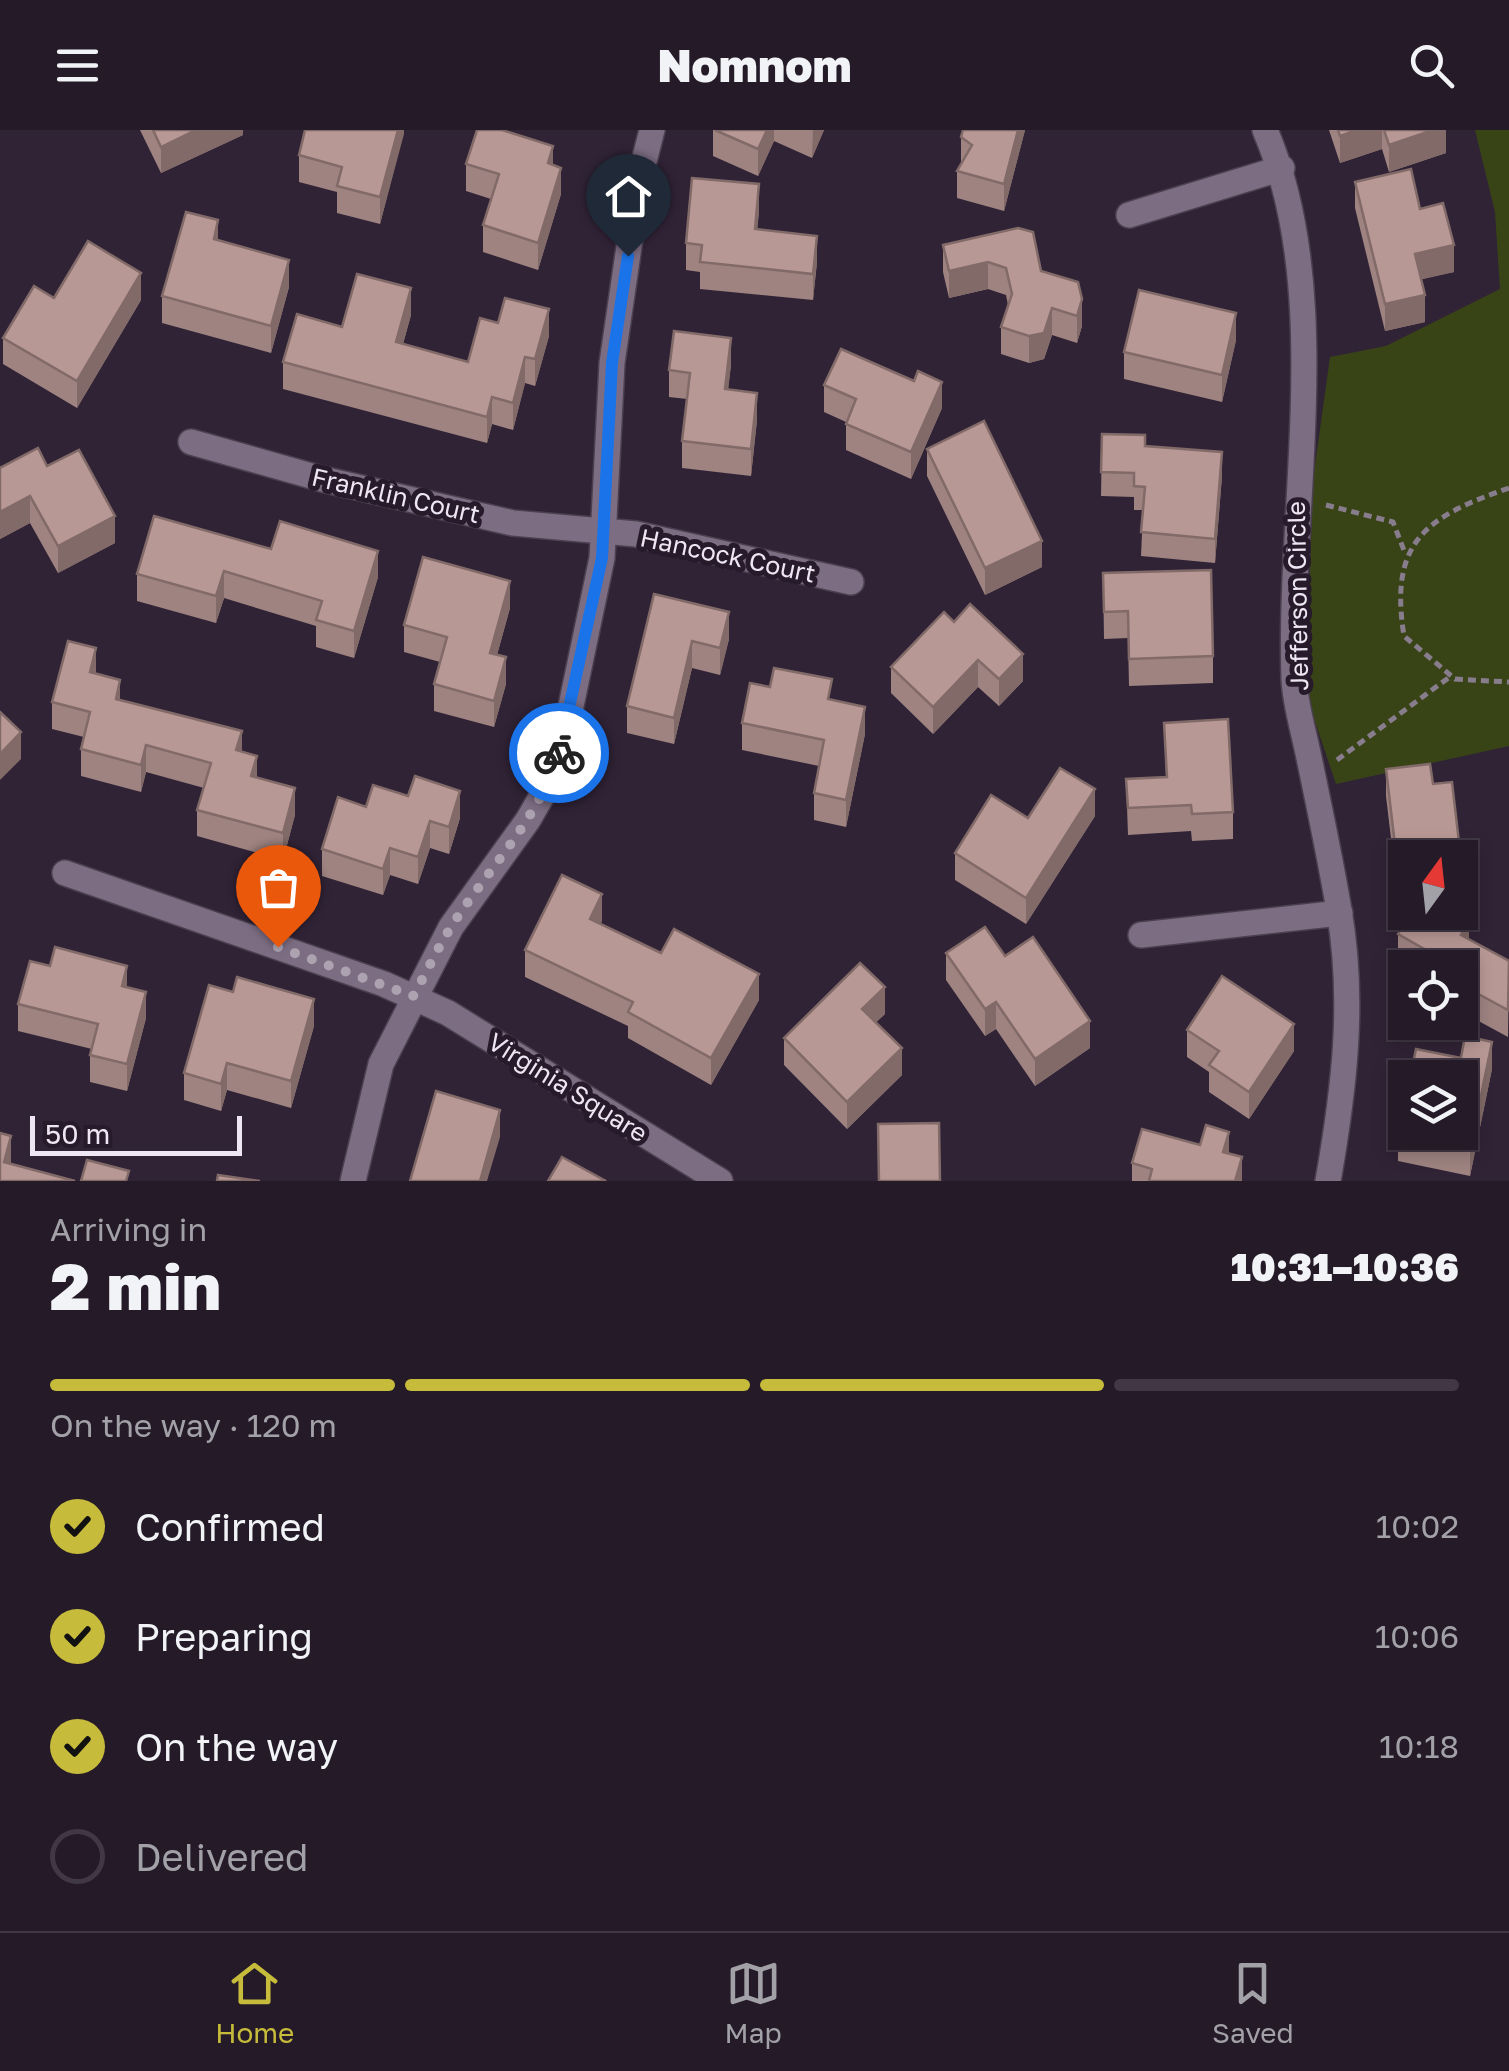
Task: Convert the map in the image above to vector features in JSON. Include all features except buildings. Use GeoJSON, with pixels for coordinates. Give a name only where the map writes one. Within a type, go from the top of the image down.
{"type":"FeatureCollection","features":[{"type":"Feature","properties":{"kind":"street"},"geometry":{"type":"LineString","coordinates":[[353,1181],[380,1064],[413,996],[451,927],[528,820],[551,780],[575,688],[604,531],[612,363],[638,185],[652,130]]}},
{"type":"Feature","properties":{"kind":"street","name":"Jefferson Circle"},"geometry":{"type":"LineString","coordinates":[[1265,130],[1282,168],[1300,262],[1302,367],[1294,684],[1340,913],[1348,1006],[1345,1084],[1328,1181]]}},
{"type":"Feature","properties":{"kind":"street"},"geometry":{"type":"LineString","coordinates":[[1129,216],[1282,168]]}},
{"type":"Feature","properties":{"kind":"street","name":"Franklin Court"},"geometry":{"type":"LineString","coordinates":[[190,442],[322,479],[513,523],[604,531]]}},
{"type":"Feature","properties":{"kind":"street","name":"Hancock Court"},"geometry":{"type":"LineString","coordinates":[[604,531],[851,582]]}},
{"type":"Feature","properties":{"kind":"street","name":"Virginia Square"},"geometry":{"type":"LineString","coordinates":[[65,873],[413,996],[448,1012],[720,1181]]}},
{"type":"Feature","properties":{"kind":"street"},"geometry":{"type":"LineString","coordinates":[[1141,936],[1340,913]]}},
{"type":"Feature","properties":{"kind":"path"},"geometry":{"type":"LineString","coordinates":[[1509,488],[1464,504],[1429,524],[1405,553],[1398,600],[1404,636],[1451,676],[1509,682]]}},
{"type":"Feature","properties":{"kind":"path"},"geometry":{"type":"LineString","coordinates":[[1296,498],[1392,522],[1405,553]]}},
{"type":"Feature","properties":{"kind":"path"},"geometry":{"type":"LineString","coordinates":[[1313,777],[1451,676]]}},
{"type":"Feature","properties":{"kind":"green space"},"geometry":{"type":"Polygon","coordinates":[[[1475,130],[1509,130],[1509,746],[1336,784],[1306,695],[1313,480],[1330,357],[1386,346],[1500,289],[1495,212],[1475,130]]]}},
{"type":"Feature","properties":{"kind":"way so far"},"geometry":{"type":"LineString","coordinates":[[278,947],[413,996],[451,927],[528,820],[551,780],[559,753]]}},
{"type":"Feature","properties":{"kind":"route"},"geometry":{"type":"LineString","coordinates":[[559,753],[602,558],[612,363],[628,256]]}}]}
